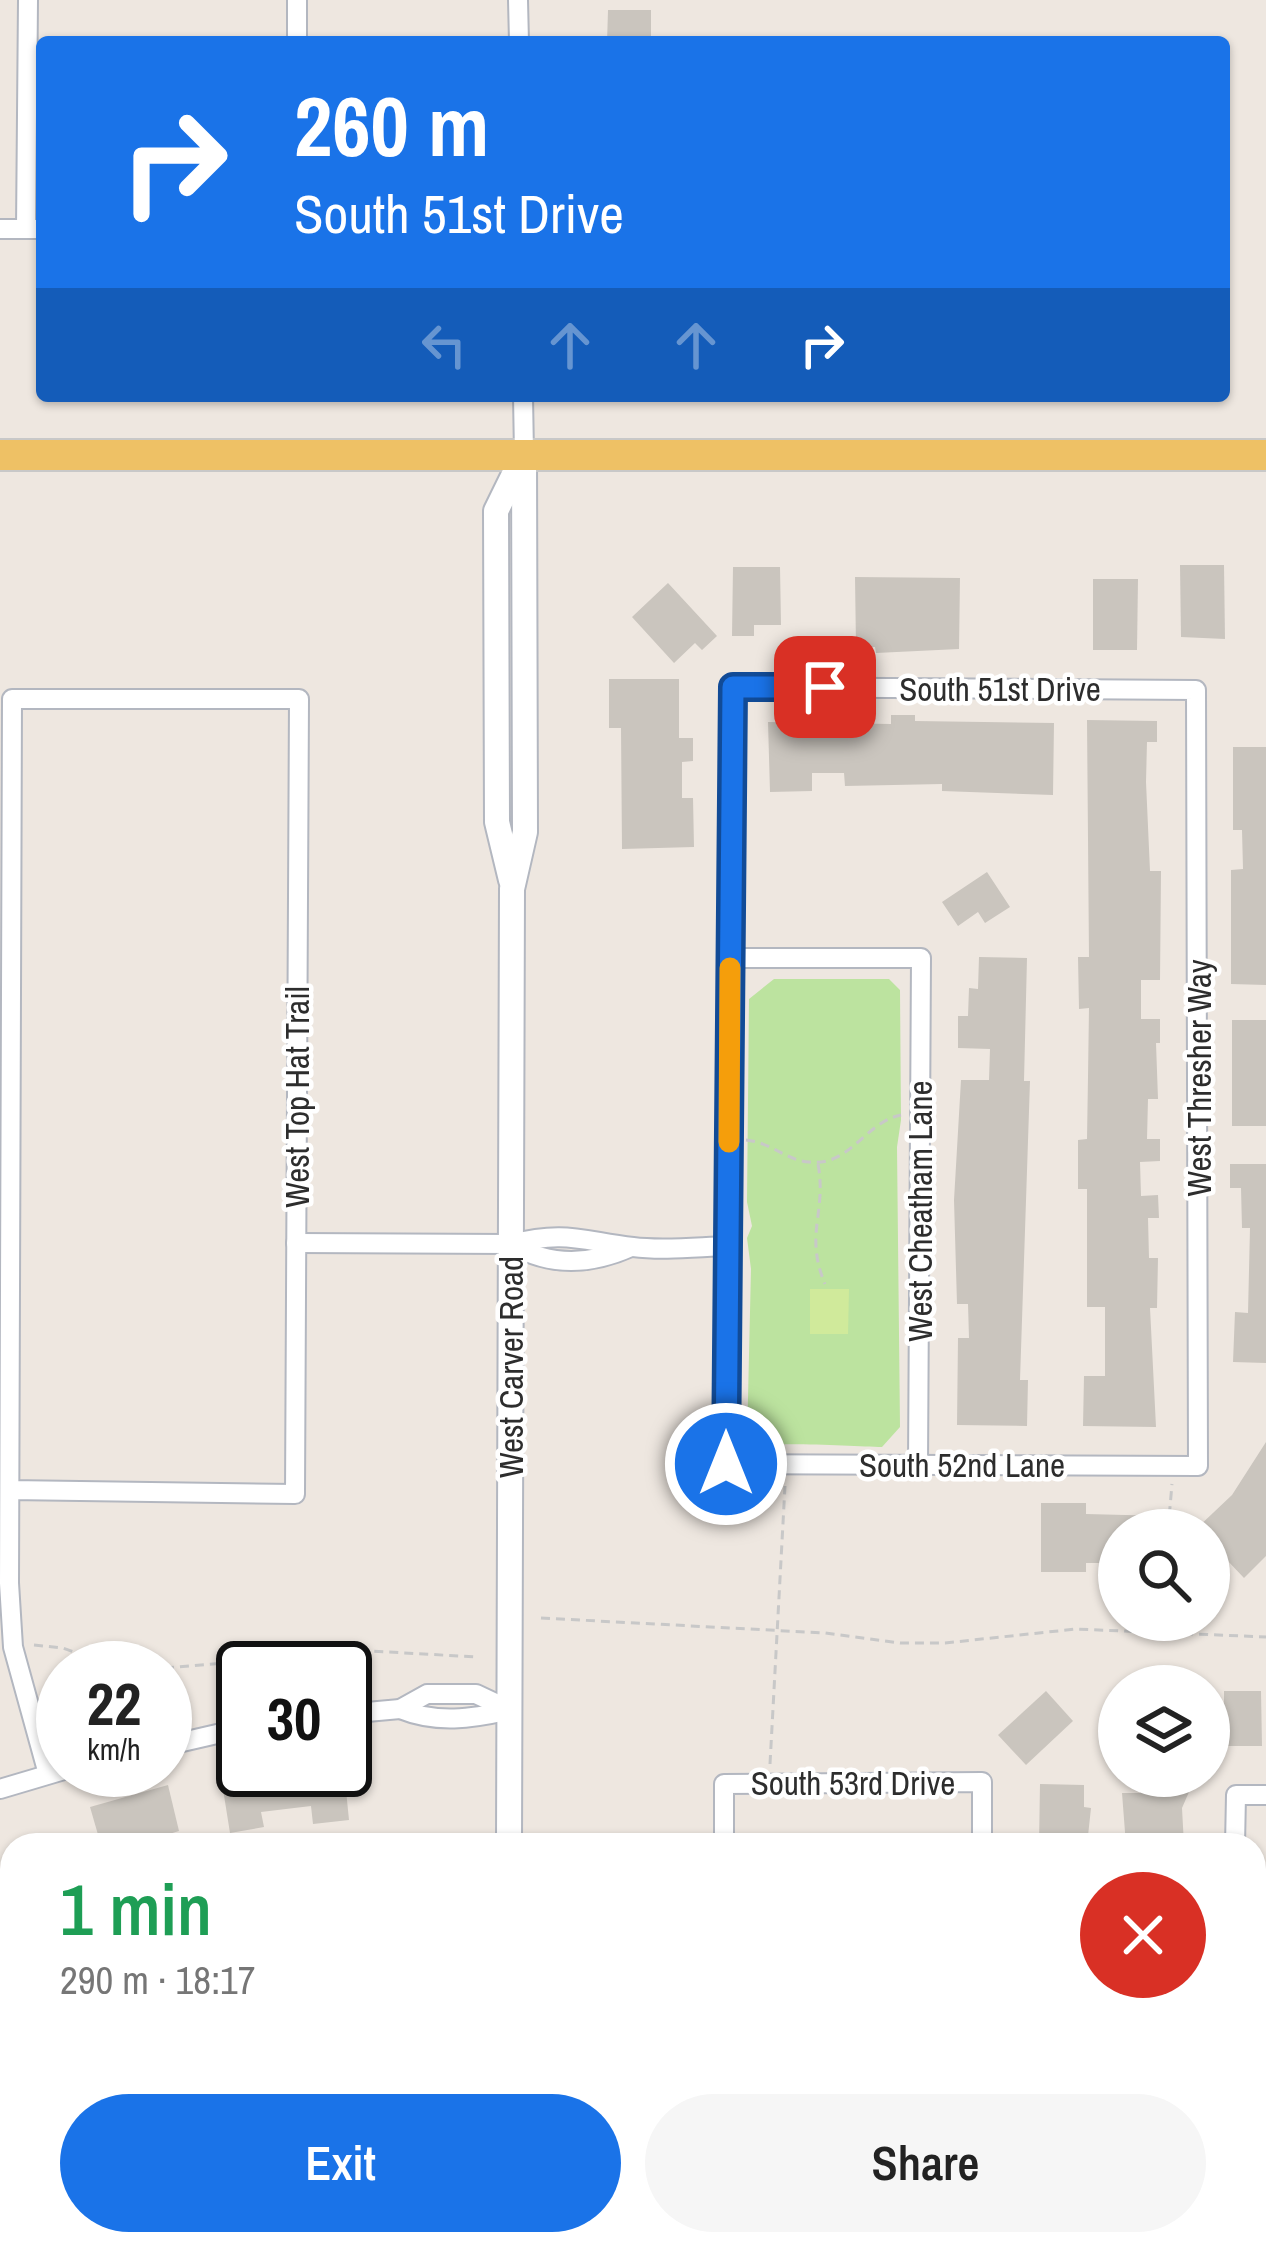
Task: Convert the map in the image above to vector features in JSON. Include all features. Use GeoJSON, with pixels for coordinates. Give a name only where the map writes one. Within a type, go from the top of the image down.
{"type":"FeatureCollection","features":[{"type":"Feature","properties":{"kind":"main road"},"geometry":{"type":"LineString","coordinates":[[0,455],[1266,454]]}},
{"type":"Feature","properties":{"kind":"street"},"geometry":{"type":"LineString","coordinates":[[0,229],[34,229],[28,0]]}},
{"type":"Feature","properties":{"kind":"street"},"geometry":{"type":"LineString","coordinates":[[297,0],[297,36]]}},
{"type":"Feature","properties":{"kind":"street"},"geometry":{"type":"LineString","coordinates":[[518,0],[519,36]]}},
{"type":"Feature","properties":{"kind":"street","name":"West Carver Road"},"geometry":{"type":"LineString","coordinates":[[509,1833],[512,889],[525,832],[523,402]]}},
{"type":"Feature","properties":{"kind":"street","name":"South 51st Drive"},"geometry":{"type":"LineString","coordinates":[[730,958],[733,687],[1196,690]]}},
{"type":"Feature","properties":{"kind":"street","name":"West Thresher Way"},"geometry":{"type":"LineString","coordinates":[[1196,690],[1198,1466]]}},
{"type":"Feature","properties":{"kind":"street","name":"West Top Hat Trail"},"geometry":{"type":"LineString","coordinates":[[5,1178],[13,699],[299,699],[295,1494],[10,1490]]}},
{"type":"Feature","properties":{"kind":"street"},"geometry":{"type":"LineString","coordinates":[[296,1244],[512,1244],[543,1236],[601,1238],[632,1247],[728,1246],[730,958]]}},
{"type":"Feature","properties":{"kind":"street","name":"West Cheatham Lane"},"geometry":{"type":"LineString","coordinates":[[730,958],[921,958],[918,1465]]}},
{"type":"Feature","properties":{"kind":"street"},"geometry":{"type":"LineString","coordinates":[[5,1178],[13,1646],[36,1713]]}},
{"type":"Feature","properties":{"kind":"street","name":"South 52nd Lane"},"geometry":{"type":"LineString","coordinates":[[728,1246],[726,1464],[1198,1466]]}},
{"type":"Feature","properties":{"kind":"street"},"geometry":{"type":"LineString","coordinates":[[372,1711],[400,1708],[427,1719],[473,1718],[510,1710]]}},
{"type":"Feature","properties":{"kind":"street"},"geometry":{"type":"LineString","coordinates":[[0,1789],[36,1778]]}},
{"type":"Feature","properties":{"kind":"street","name":"South 53rd Drive"},"geometry":{"type":"LineString","coordinates":[[724,1833],[724,1784],[982,1782],[982,1833]]}},
{"type":"Feature","properties":{"kind":"street"},"geometry":{"type":"LineString","coordinates":[[1235,1833],[1235,1795],[1266,1795]]}},
{"type":"Feature","properties":{"kind":"path"},"geometry":{"type":"LineString","coordinates":[[729,1138],[766,1142],[790,1158],[818,1162],[848,1152],[880,1122],[920,1111]]}},
{"type":"Feature","properties":{"kind":"path"},"geometry":{"type":"LineString","coordinates":[[818,1162],[824,1190],[813,1249],[825,1284]]}},
{"type":"Feature","properties":{"kind":"path"},"geometry":{"type":"LineString","coordinates":[[766,1783],[780,1633],[785,1465]]}},
{"type":"Feature","properties":{"kind":"path"},"geometry":{"type":"LineString","coordinates":[[1170,1509],[1174,1466]]}},
{"type":"Feature","properties":{"kind":"path"},"geometry":{"type":"LineString","coordinates":[[541,1618],[900,1643],[1098,1630]]}},
{"type":"Feature","properties":{"kind":"path"},"geometry":{"type":"LineString","coordinates":[[1230,1636],[1266,1637]]}},
{"type":"Feature","properties":{"kind":"path"},"geometry":{"type":"LineString","coordinates":[[13,1646],[36,1644]]}},
{"type":"Feature","properties":{"kind":"path"},"geometry":{"type":"LineString","coordinates":[[192,1666],[370,1651],[476,1658]]}},
{"type":"Feature","properties":{"kind":"green space"},"geometry":{"type":"Polygon","coordinates":[[[774,979],[889,979],[900,990],[900,1427],[882,1447],[758,1447],[747,1441],[751,1269],[747,1238],[752,1226],[747,1202],[749,999],[774,979]]]}},
{"type":"Feature","properties":{"kind":"green space"},"geometry":{"type":"Polygon","coordinates":[[[810,1289],[849,1289],[848,1334],[810,1334],[810,1289]]]}},
{"type":"Feature","properties":{"kind":"building"},"geometry":{"type":"Polygon","coordinates":[[[608,10],[651,10],[651,36],[607,36],[608,10]]]}},
{"type":"Feature","properties":{"kind":"building"},"geometry":{"type":"Polygon","coordinates":[[[1180,565],[1224,565],[1225,639],[1181,637],[1180,565]]]}},
{"type":"Feature","properties":{"kind":"building"},"geometry":{"type":"Polygon","coordinates":[[[733,567],[780,567],[781,625],[754,625],[754,636],[732,636],[733,567]]]}},
{"type":"Feature","properties":{"kind":"building"},"geometry":{"type":"Polygon","coordinates":[[[855,577],[960,578],[959,649],[876,653],[875,647],[856,647],[855,577]]]}},
{"type":"Feature","properties":{"kind":"building"},"geometry":{"type":"Polygon","coordinates":[[[1093,579],[1138,579],[1137,650],[1093,650],[1093,579]]]}},
{"type":"Feature","properties":{"kind":"building"},"geometry":{"type":"Polygon","coordinates":[[[668,583],[717,636],[702,650],[695,643],[674,663],[632,617],[668,583]]]}},
{"type":"Feature","properties":{"kind":"building"},"geometry":{"type":"Polygon","coordinates":[[[609,679],[679,679],[679,738],[693,738],[693,761],[682,762],[682,798],[693,798],[694,847],[622,849],[621,728],[609,728],[609,679]]]}},
{"type":"Feature","properties":{"kind":"building"},"geometry":{"type":"Polygon","coordinates":[[[891,715],[915,715],[915,721],[1054,723],[1053,795],[942,791],[942,784],[845,786],[844,773],[812,773],[812,791],[770,792],[768,722],[891,724],[891,715]]]}},
{"type":"Feature","properties":{"kind":"building"},"geometry":{"type":"Polygon","coordinates":[[[1087,720],[1157,721],[1157,742],[1147,742],[1146,782],[1150,871],[1161,871],[1160,980],[1141,980],[1141,1019],[1160,1019],[1158,1099],[1148,1099],[1147,1139],[1160,1139],[1160,1161],[1140,1162],[1141,1196],[1158,1195],[1159,1218],[1148,1218],[1149,1258],[1158,1258],[1157,1308],[1150,1308],[1156,1427],[1083,1426],[1084,1376],[1105,1376],[1105,1307],[1087,1307],[1087,1189],[1078,1189],[1078,1140],[1087,1139],[1089,1008],[1079,1009],[1078,957],[1089,957],[1087,720]]]}},
{"type":"Feature","properties":{"kind":"building"},"geometry":{"type":"Polygon","coordinates":[[[1233,747],[1266,747],[1266,985],[1231,984],[1231,870],[1243,869],[1242,830],[1233,830],[1233,747]]]}},
{"type":"Feature","properties":{"kind":"building"},"geometry":{"type":"Polygon","coordinates":[[[987,872],[1010,907],[985,923],[978,912],[958,926],[942,902],[987,872]]]}},
{"type":"Feature","properties":{"kind":"building"},"geometry":{"type":"Polygon","coordinates":[[[979,957],[1027,958],[1024,1081],[1030,1081],[1020,1380],[1028,1380],[1027,1426],[957,1425],[958,1338],[969,1338],[968,1304],[957,1304],[954,1200],[961,1080],[989,1080],[990,1049],[958,1048],[958,1016],[968,1016],[969,988],[978,989],[979,957]]]}},
{"type":"Feature","properties":{"kind":"building"},"geometry":{"type":"Polygon","coordinates":[[[1232,1020],[1266,1020],[1266,1126],[1232,1126],[1232,1020]]]}},
{"type":"Feature","properties":{"kind":"building"},"geometry":{"type":"Polygon","coordinates":[[[1230,1164],[1266,1164],[1266,1363],[1233,1362],[1235,1312],[1248,1313],[1250,1228],[1242,1228],[1241,1188],[1230,1188],[1230,1164]]]}},
{"type":"Feature","properties":{"kind":"building"},"geometry":{"type":"Polygon","coordinates":[[[1266,1442],[1266,1556],[1244,1578],[1230,1563],[1230,1509],[1217,1509],[1232,1495],[1266,1442]]]}},
{"type":"Feature","properties":{"kind":"building"},"geometry":{"type":"Polygon","coordinates":[[[1041,1503],[1086,1503],[1086,1514],[1098,1514],[1098,1563],[1086,1563],[1086,1572],[1041,1572],[1041,1503]]]}},
{"type":"Feature","properties":{"kind":"building"},"geometry":{"type":"Polygon","coordinates":[[[1046,1691],[1073,1721],[1026,1765],[998,1735],[1046,1691]]]}},
{"type":"Feature","properties":{"kind":"building"},"geometry":{"type":"Polygon","coordinates":[[[1230,1691],[1261,1691],[1262,1746],[1230,1746],[1230,1691]]]}},
{"type":"Feature","properties":{"kind":"building"},"geometry":{"type":"Polygon","coordinates":[[[1040,1784],[1084,1785],[1084,1807],[1091,1808],[1088,1833],[1039,1833],[1040,1784]]]}},
{"type":"Feature","properties":{"kind":"building"},"geometry":{"type":"Polygon","coordinates":[[[125,1797],[171,1797],[179,1831],[98,1833],[90,1807],[125,1797]]]}},
{"type":"Feature","properties":{"kind":"building"},"geometry":{"type":"Polygon","coordinates":[[[224,1797],[347,1797],[349,1820],[313,1824],[311,1806],[261,1812],[264,1827],[230,1833],[224,1797]]]}},
{"type":"Feature","properties":{"kind":"building"},"geometry":{"type":"Polygon","coordinates":[[[1122,1797],[1187,1797],[1182,1808],[1183,1833],[1125,1833],[1122,1797]]]}},
{"type":"Feature","properties":{"kind":"slow traffic"},"geometry":{"type":"LineString","coordinates":[[729,1142],[730,968]]}},
{"type":"Feature","properties":{"kind":"route"},"geometry":{"type":"LineString","coordinates":[[726,1464],[733,687],[825,687]]}}]}
